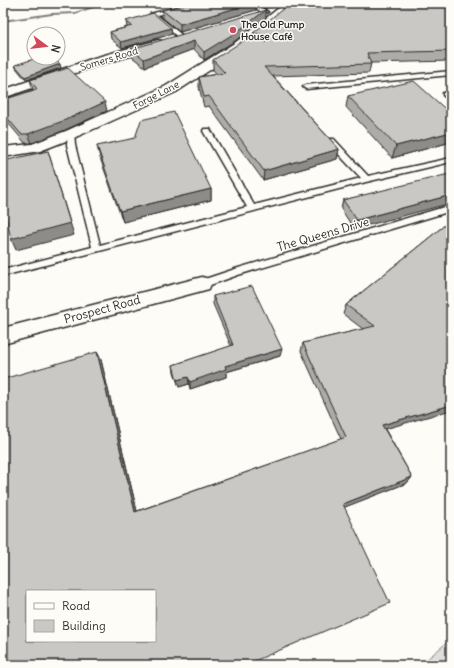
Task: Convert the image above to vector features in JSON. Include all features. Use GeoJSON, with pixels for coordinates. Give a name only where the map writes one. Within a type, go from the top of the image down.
{"type":"FeatureCollection","features":[{"type":"Feature","properties":{"kind":"street"},"geometry":{"type":"LineString","coordinates":[[249,17],[288,6]]}},
{"type":"Feature","properties":{"kind":"street","name":"Forge Lane"},"geometry":{"type":"LineString","coordinates":[[3,152],[35,148],[71,134],[171,89],[246,46],[288,6]]}},
{"type":"Feature","properties":{"kind":"street","name":"Somers Road"},"geometry":{"type":"LineString","coordinates":[[3,94],[98,61],[185,36]]}},
{"type":"Feature","properties":{"kind":"street","name":"Prospect Road"},"geometry":{"type":"LineString","coordinates":[[3,336],[202,284]]}},
{"type":"Feature","properties":{"kind":"lane"},"geometry":{"type":"LineString","coordinates":[[185,36],[153,14],[200,3]]}},
{"type":"Feature","properties":{"kind":"lane"},"geometry":{"type":"LineString","coordinates":[[251,3],[265,12]]}},
{"type":"Feature","properties":{"kind":"lane"},"geometry":{"type":"LineString","coordinates":[[306,86],[451,73]]}},
{"type":"Feature","properties":{"kind":"lane"},"geometry":{"type":"LineString","coordinates":[[445,94],[451,100]]}},
{"type":"Feature","properties":{"kind":"lane"},"geometry":{"type":"LineString","coordinates":[[207,131],[252,209]]}},
{"type":"Feature","properties":{"kind":"lane"},"geometry":{"type":"LineString","coordinates":[[71,134],[71,145],[97,249]]}},
{"type":"Feature","properties":{"kind":"lane"},"geometry":{"type":"LineString","coordinates":[[323,134],[366,179]]}},
{"type":"Feature","properties":{"kind":"lane"},"geometry":{"type":"LineString","coordinates":[[3,273],[366,179],[451,160]]}},
{"type":"Feature","properties":{"kind":"lane","name":"The Queens Drive"},"geometry":{"type":"LineString","coordinates":[[202,284],[235,272],[451,208]]}},
{"type":"Feature","properties":{"kind":"shaded area"},"geometry":{"type":"Polygon","coordinates":[[[451,639],[451,665],[420,665],[451,639]]]}},
{"type":"Feature","properties":{"kind":"building"},"geometry":{"type":"Polygon","coordinates":[[[191,3],[254,3],[180,24],[162,10],[191,3]]]}},
{"type":"Feature","properties":{"kind":"building"},"geometry":{"type":"Polygon","coordinates":[[[290,3],[451,3],[451,51],[367,53],[371,64],[264,67],[339,149],[264,171],[209,96],[204,97],[199,77],[225,73],[213,60],[246,39],[266,42],[270,40],[271,38],[267,35],[253,33],[290,3]]]}},
{"type":"Feature","properties":{"kind":"building"},"geometry":{"type":"Polygon","coordinates":[[[266,10],[235,33],[204,52],[194,41],[144,59],[131,49],[266,10]]]}},
{"type":"Feature","properties":{"kind":"building"},"geometry":{"type":"Polygon","coordinates":[[[153,13],[171,28],[121,42],[110,32],[132,26],[126,21],[153,13]]]}},
{"type":"Feature","properties":{"kind":"building"},"geometry":{"type":"Polygon","coordinates":[[[26,62],[26,66],[55,66],[25,77],[15,65],[26,62]]]}},
{"type":"Feature","properties":{"kind":"building"},"geometry":{"type":"Polygon","coordinates":[[[68,68],[105,102],[63,121],[28,134],[21,134],[3,113],[3,100],[37,89],[30,80],[68,68]]]}},
{"type":"Feature","properties":{"kind":"building"},"geometry":{"type":"Polygon","coordinates":[[[414,81],[451,114],[451,132],[396,146],[348,96],[414,81]]]}},
{"type":"Feature","properties":{"kind":"building"},"geometry":{"type":"Polygon","coordinates":[[[174,112],[211,189],[120,211],[97,146],[135,138],[141,120],[174,112]]]}},
{"type":"Feature","properties":{"kind":"building"},"geometry":{"type":"Polygon","coordinates":[[[48,151],[70,223],[11,239],[3,207],[3,161],[48,151]]]}},
{"type":"Feature","properties":{"kind":"building"},"geometry":{"type":"Polygon","coordinates":[[[449,174],[451,177],[451,195],[357,220],[343,200],[449,174]]]}},
{"type":"Feature","properties":{"kind":"building"},"geometry":{"type":"Polygon","coordinates":[[[451,220],[451,405],[382,425],[412,477],[343,504],[390,603],[245,665],[3,665],[3,379],[97,352],[135,512],[346,437],[303,343],[375,326],[346,305],[451,220]]]}},
{"type":"Feature","properties":{"kind":"building"},"geometry":{"type":"Polygon","coordinates":[[[252,286],[282,349],[225,366],[226,369],[190,382],[188,377],[177,380],[173,365],[233,345],[213,296],[252,286]]]}},
{"type":"Feature","properties":{"kind":"waterway"},"geometry":{"type":"LineString","coordinates":[[3,21],[52,14],[75,13],[106,3]]}},
{"type":"Feature","properties":{"kind":"place","name":"The Old Pump House Café"},"geometry":{"type":"Point","coordinates":[233,30]}}]}
